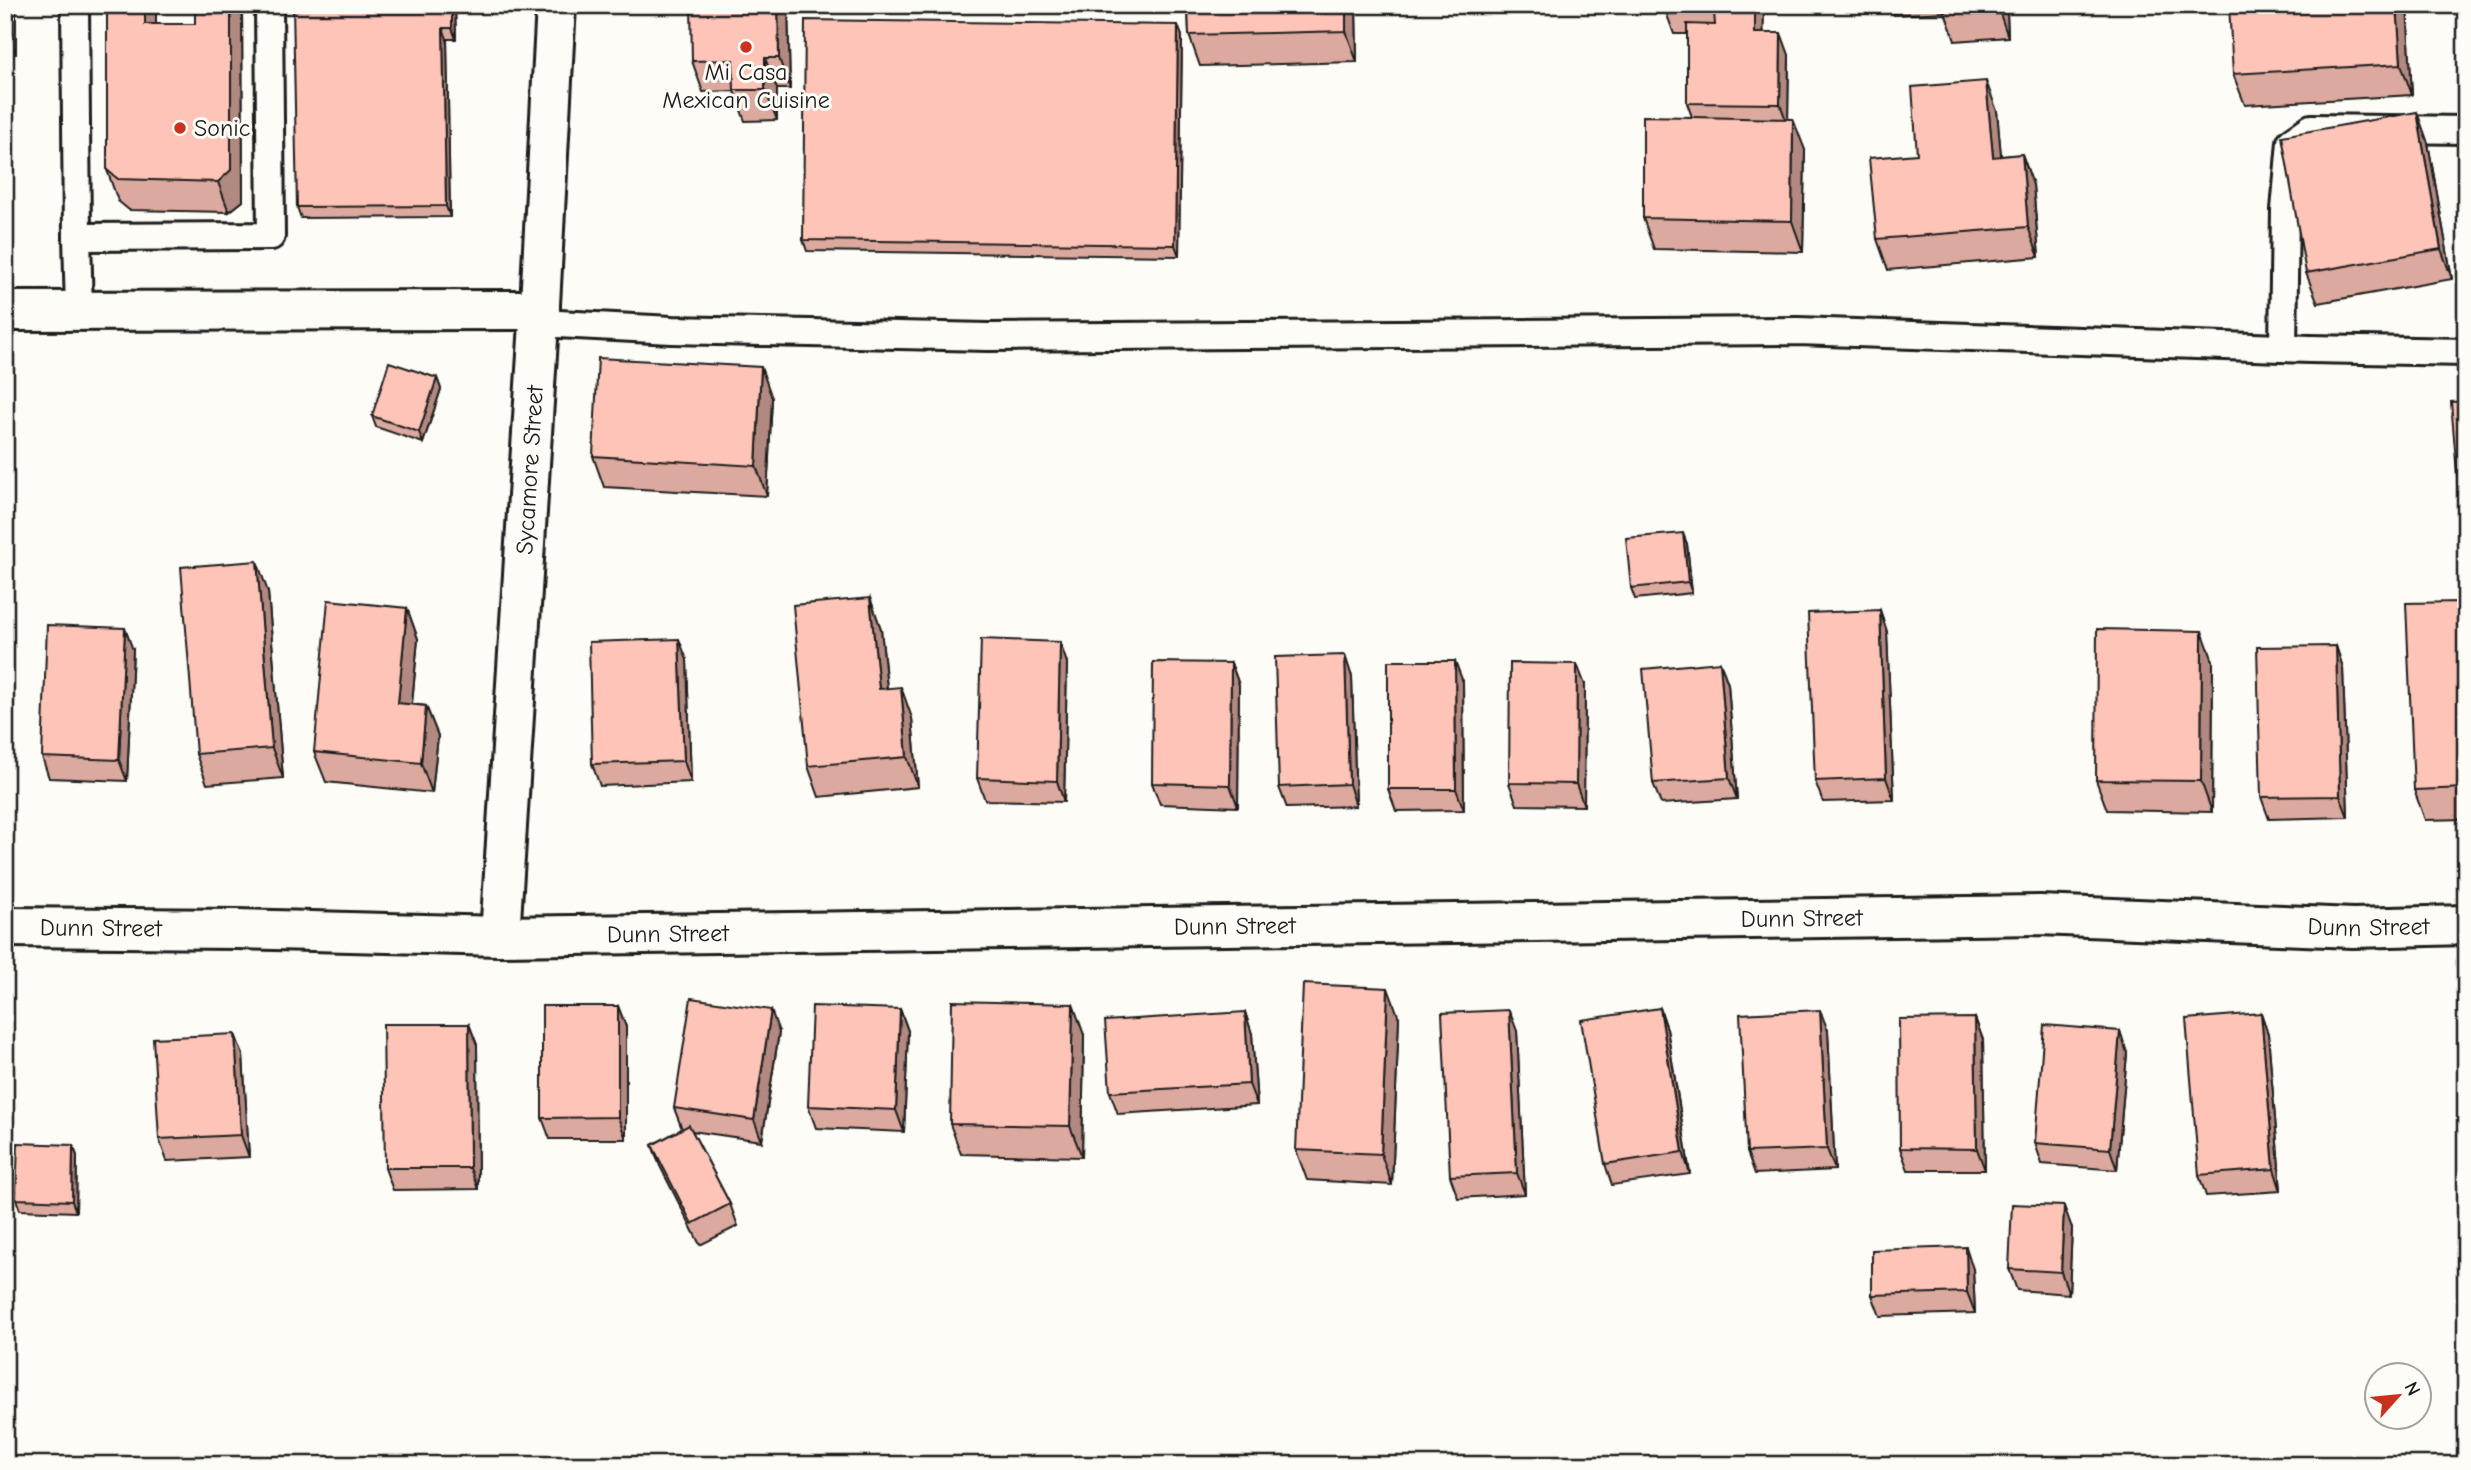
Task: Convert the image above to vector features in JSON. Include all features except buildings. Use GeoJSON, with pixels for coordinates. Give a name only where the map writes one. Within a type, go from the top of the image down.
{"type":"FeatureCollection","features":[{"type":"Feature","properties":{"kind":"street","name":"Sycamore Street"},"geometry":{"type":"LineString","coordinates":[[500,936],[556,5]]}},
{"type":"Feature","properties":{"kind":"street"},"geometry":{"type":"LineString","coordinates":[[5,310],[539,316]]}},
{"type":"Feature","properties":{"kind":"street","name":"Dunn Street"},"geometry":{"type":"LineString","coordinates":[[5,927],[237,929],[500,936],[2040,915],[2353,928],[2466,925]]}},
{"type":"Feature","properties":{"kind":"lane"},"geometry":{"type":"LineString","coordinates":[[75,5],[79,310]]}},
{"type":"Feature","properties":{"kind":"lane"},"geometry":{"type":"LineString","coordinates":[[77,237],[271,236],[269,5]]}},
{"type":"Feature","properties":{"kind":"lane"},"geometry":{"type":"LineString","coordinates":[[2283,348],[2285,210],[2291,142],[2311,128],[2466,130]]}},
{"type":"Feature","properties":{"kind":"lane"},"geometry":{"type":"LineString","coordinates":[[539,316],[672,330],[988,337],[1798,331],[2466,352]]}},
{"type":"Feature","properties":{"kind":"place","name":"Mi Casa Mexican Cuisine"},"geometry":{"type":"Point","coordinates":[746,47]}},
{"type":"Feature","properties":{"kind":"place","name":"Sonic"},"geometry":{"type":"Point","coordinates":[180,128]}}]}
